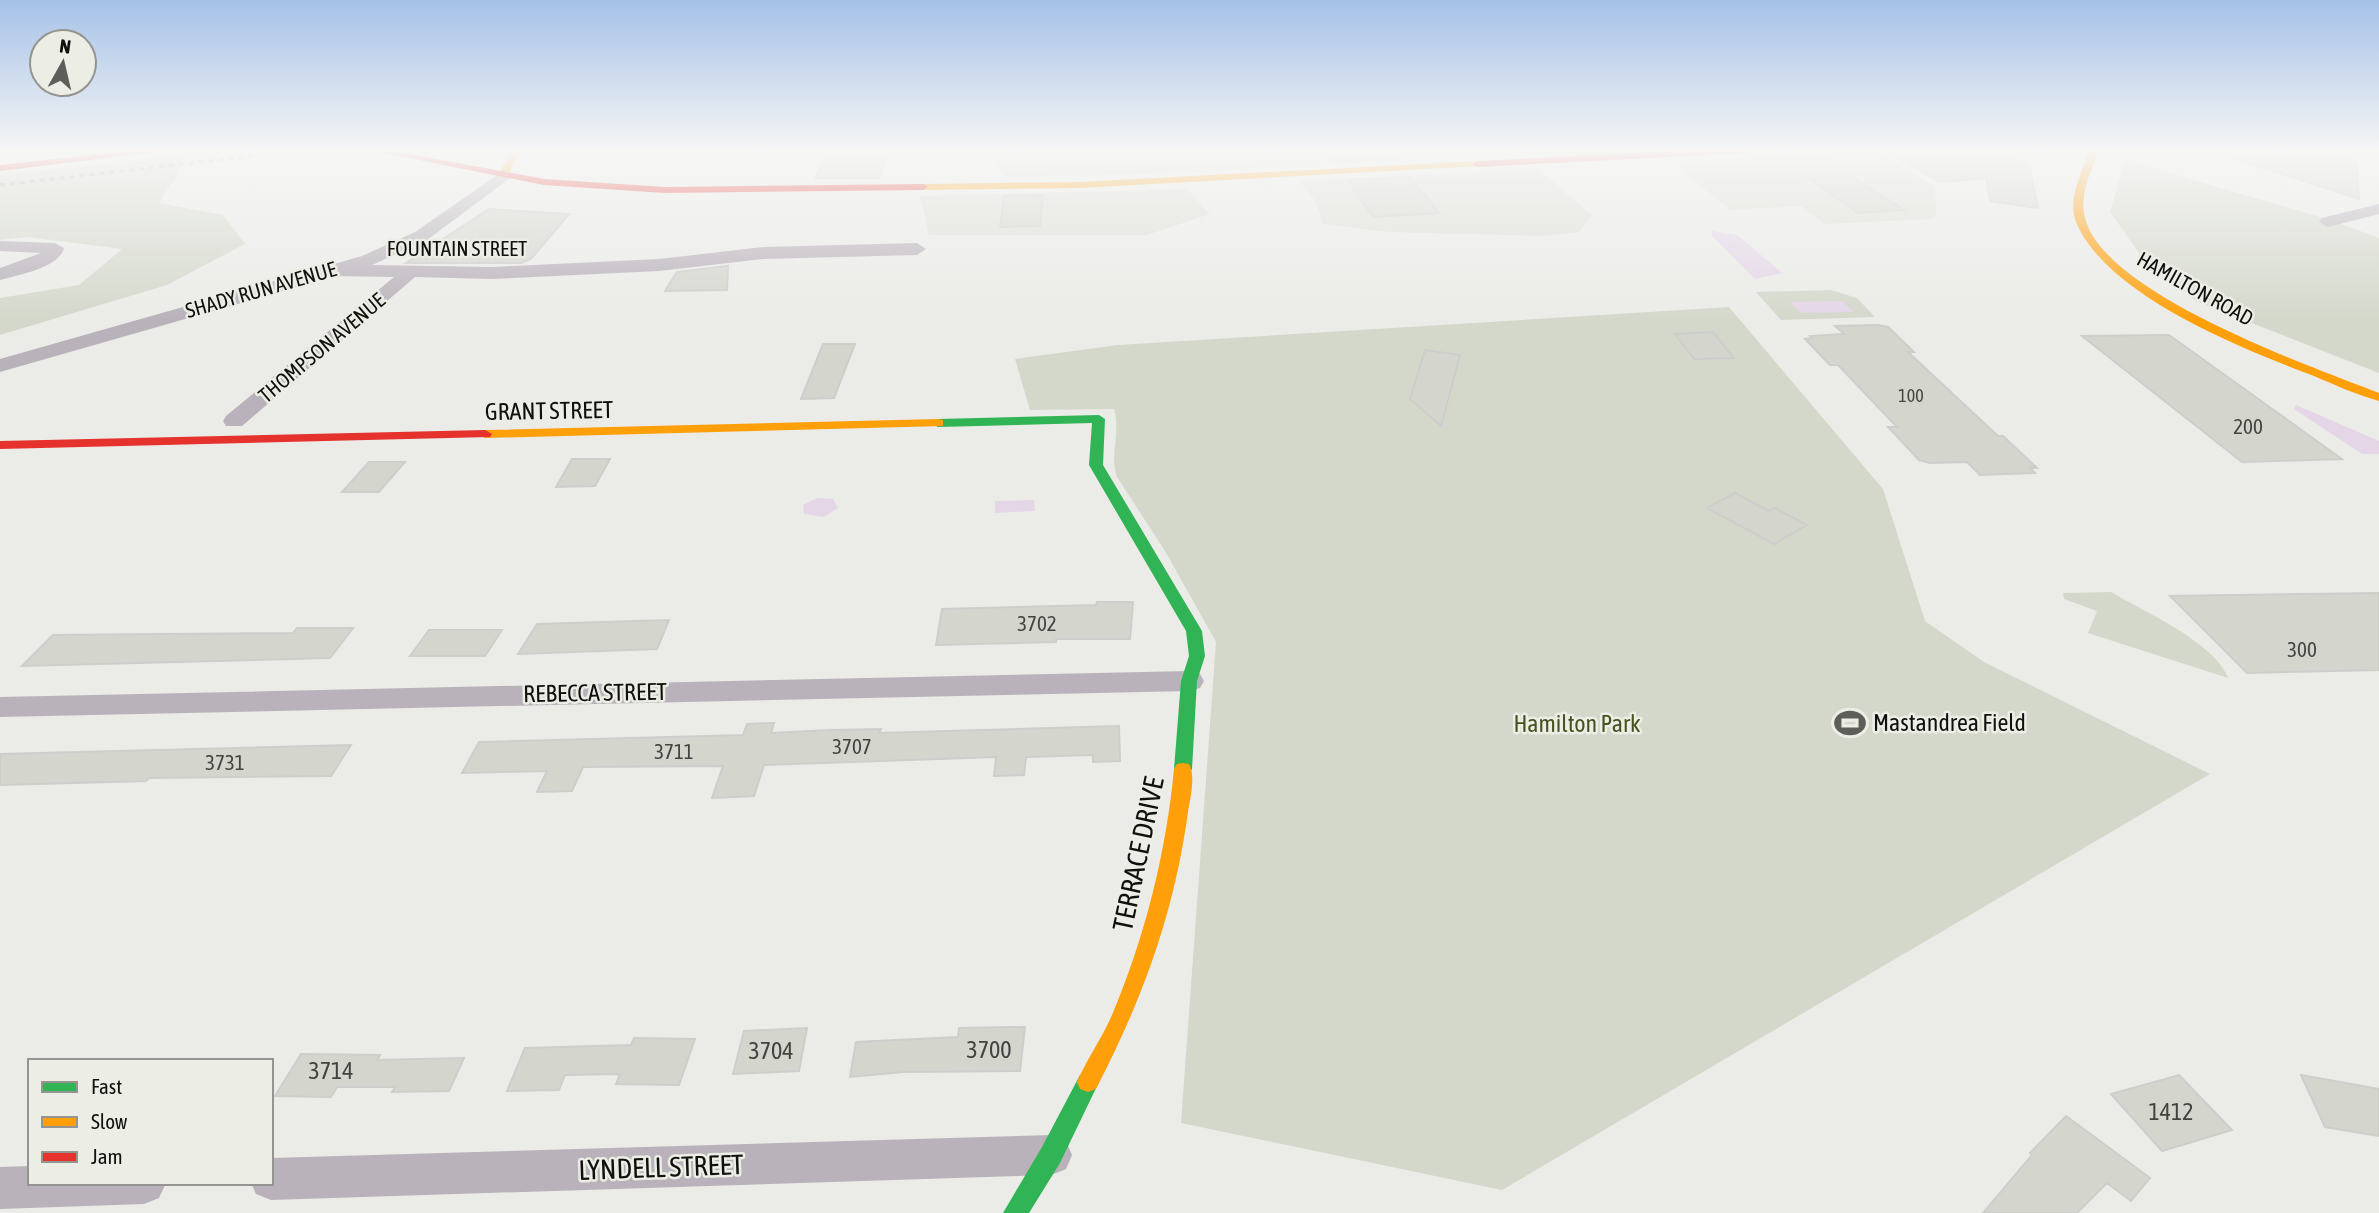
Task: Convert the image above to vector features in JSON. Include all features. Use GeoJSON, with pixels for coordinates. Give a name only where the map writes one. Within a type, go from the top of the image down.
{"type":"FeatureCollection","features":[{"type":"Feature","properties":{"kind":"street","name":"SHADY RUN AVENUE"},"geometry":{"type":"LineString","coordinates":[[0,366],[369,260],[421,236],[461,207]]}},
{"type":"Feature","properties":{"kind":"street","name":"HAMILTON ROAD"},"geometry":{"type":"LineString","coordinates":[[2078,207],[2085,232],[2099,254],[2139,285],[2194,317],[2287,360],[2379,397]]}},
{"type":"Feature","properties":{"kind":"street"},"geometry":{"type":"LineString","coordinates":[[2328,222],[2379,209]]}},
{"type":"Feature","properties":{"kind":"street"},"geometry":{"type":"LineString","coordinates":[[0,246],[55,248],[54,253],[40,261],[0,274]]}},
{"type":"Feature","properties":{"kind":"street","name":"FOUNTAIN STREET"},"geometry":{"type":"LineString","coordinates":[[332,270],[409,273],[602,269],[763,253],[917,248]]}},
{"type":"Feature","properties":{"kind":"street","name":"THOMPSON AVENUE"},"geometry":{"type":"LineString","coordinates":[[234,421],[369,310],[409,273]]}},
{"type":"Feature","properties":{"kind":"street","name":"GRANT STREET"},"geometry":{"type":"LineString","coordinates":[[0,445],[1099,419]]}},
{"type":"Feature","properties":{"kind":"street","name":"TERRACE DRIVE"},"geometry":{"type":"LineString","coordinates":[[1015,1213],[1051,1154],[1122,1014],[1160,901],[1181,808],[1189,681],[1197,656],[1194,631],[1096,465],[1099,419]]}},
{"type":"Feature","properties":{"kind":"street","name":"REBECCA STREET"},"geometry":{"type":"LineString","coordinates":[[0,708],[1189,681]]}},
{"type":"Feature","properties":{"kind":"street","name":"LYNDELL STREET"},"geometry":{"type":"LineString","coordinates":[[273,1179],[1051,1154]]}},
{"type":"Feature","properties":{"kind":"street"},"geometry":{"type":"LineString","coordinates":[[0,1188],[86,1185]]}},
{"type":"Feature","properties":{"kind":"shaded area"},"geometry":{"type":"Polygon","coordinates":[[[922,207],[1203,207],[1210,214],[1147,235],[929,235],[922,207]]]}},
{"type":"Feature","properties":{"kind":"shaded area"},"geometry":{"type":"Polygon","coordinates":[[[1317,207],[1582,207],[1592,215],[1579,232],[1543,236],[1388,232],[1323,224],[1317,207]]]}},
{"type":"Feature","properties":{"kind":"shaded area"},"geometry":{"type":"Polygon","coordinates":[[[1726,207],[1790,207],[1730,210],[1726,207]]]}},
{"type":"Feature","properties":{"kind":"shaded area"},"geometry":{"type":"Polygon","coordinates":[[[1802,207],[1936,207],[1936,214],[1931,219],[1824,224],[1802,207]]]}},
{"type":"Feature","properties":{"kind":"shaded area"},"geometry":{"type":"Polygon","coordinates":[[[1712,231],[1737,235],[1782,273],[1755,279],[1712,236],[1712,231]]]}},
{"type":"Feature","properties":{"kind":"shaded area"},"geometry":{"type":"Polygon","coordinates":[[[1842,301],[1854,312],[1801,313],[1790,302],[1842,301]]]}},
{"type":"Feature","properties":{"kind":"shaded area"},"geometry":{"type":"Polygon","coordinates":[[[2296,405],[2379,441],[2379,454],[2362,454],[2294,409],[2296,405]]]}},
{"type":"Feature","properties":{"kind":"shaded area"},"geometry":{"type":"Polygon","coordinates":[[[817,498],[833,499],[838,508],[824,517],[804,514],[803,505],[817,498]]]}},
{"type":"Feature","properties":{"kind":"shaded area"},"geometry":{"type":"Polygon","coordinates":[[[1034,500],[1035,511],[995,513],[995,501],[1034,500]]]}},
{"type":"Feature","properties":{"kind":"green space"},"geometry":{"type":"Polygon","coordinates":[[[0,207],[178,207],[223,215],[245,244],[167,285],[0,335],[0,298],[79,285],[122,249],[27,237],[0,240],[0,207]]]}},
{"type":"Feature","properties":{"kind":"green space"},"geometry":{"type":"Polygon","coordinates":[[[2112,207],[2284,207],[2379,238],[2379,373],[2196,301],[2144,260],[2110,212],[2112,207]]]}},
{"type":"Feature","properties":{"kind":"green space"},"geometry":{"type":"Polygon","coordinates":[[[1831,290],[1857,298],[1875,317],[1781,320],[1756,292],[1831,290]]]}},
{"type":"Feature","properties":{"kind":"green space","name":"Hamilton Park"},"geometry":{"type":"Polygon","coordinates":[[[1729,307],[1883,489],[1925,621],[1984,662],[2210,774],[1502,1190],[1181,1123],[1216,642],[1165,551],[1117,477],[1114,460],[1114,409],[1030,410],[1015,359],[1118,345],[1729,307]]]}},
{"type":"Feature","properties":{"kind":"green space"},"geometry":{"type":"Polygon","coordinates":[[[2111,592],[2194,640],[2221,665],[2228,678],[2088,633],[2097,611],[2064,599],[2063,593],[2111,592]]]}},
{"type":"Feature","properties":{"kind":"building"},"geometry":{"type":"Polygon","coordinates":[[[1003,207],[1042,207],[1040,226],[1000,227],[1003,207]]]}},
{"type":"Feature","properties":{"kind":"building"},"geometry":{"type":"Polygon","coordinates":[[[1366,207],[1434,207],[1439,213],[1373,217],[1366,207]]]}},
{"type":"Feature","properties":{"kind":"building"},"geometry":{"type":"Polygon","coordinates":[[[1849,207],[1899,207],[1904,210],[1858,213],[1849,207]]]}},
{"type":"Feature","properties":{"kind":"building"},"geometry":{"type":"Polygon","coordinates":[[[489,209],[569,214],[531,259],[521,263],[406,263],[489,209]]]}},
{"type":"Feature","properties":{"kind":"building"},"geometry":{"type":"Polygon","coordinates":[[[728,266],[727,290],[665,291],[677,272],[728,266]]]}},
{"type":"Feature","properties":{"kind":"building"},"geometry":{"type":"Polygon","coordinates":[[[1835,326],[1888,327],[1914,352],[1908,352],[1998,436],[2003,436],[2037,468],[2030,468],[2035,473],[1980,475],[1967,462],[1930,463],[1919,460],[1888,427],[1897,427],[1838,365],[1830,365],[1805,339],[1812,338],[1810,336],[1844,334],[1835,326]]]}},
{"type":"Feature","properties":{"kind":"building"},"geometry":{"type":"Polygon","coordinates":[[[1713,332],[1734,358],[1694,359],[1675,334],[1713,332]]]}},
{"type":"Feature","properties":{"kind":"building"},"geometry":{"type":"Polygon","coordinates":[[[2169,335],[2342,459],[2242,462],[2082,336],[2169,335]]]}},
{"type":"Feature","properties":{"kind":"building"},"geometry":{"type":"Polygon","coordinates":[[[823,344],[855,344],[834,398],[801,399],[823,344]]]}},
{"type":"Feature","properties":{"kind":"building"},"geometry":{"type":"Polygon","coordinates":[[[1425,350],[1460,355],[1441,426],[1410,399],[1425,350]]]}},
{"type":"Feature","properties":{"kind":"building"},"geometry":{"type":"Polygon","coordinates":[[[572,459],[610,459],[595,486],[556,487],[572,459]]]}},
{"type":"Feature","properties":{"kind":"building"},"geometry":{"type":"Polygon","coordinates":[[[369,462],[405,462],[379,492],[342,492],[369,462]]]}},
{"type":"Feature","properties":{"kind":"building"},"geometry":{"type":"Polygon","coordinates":[[[1735,493],[1769,511],[1775,508],[1807,525],[1774,544],[1707,508],[1735,493]]]}},
{"type":"Feature","properties":{"kind":"building"},"geometry":{"type":"Polygon","coordinates":[[[2379,593],[2379,670],[2247,673],[2170,596],[2379,593]]]}},
{"type":"Feature","properties":{"kind":"building"},"geometry":{"type":"Polygon","coordinates":[[[1097,602],[1133,602],[1130,639],[1056,639],[1056,642],[936,645],[942,609],[1096,605],[1097,602]]]}},
{"type":"Feature","properties":{"kind":"building"},"geometry":{"type":"Polygon","coordinates":[[[669,620],[657,649],[518,654],[537,624],[669,620]]]}},
{"type":"Feature","properties":{"kind":"building"},"geometry":{"type":"Polygon","coordinates":[[[297,628],[353,628],[330,658],[22,666],[53,635],[293,633],[297,628]]]}},
{"type":"Feature","properties":{"kind":"building"},"geometry":{"type":"Polygon","coordinates":[[[429,630],[502,630],[485,656],[410,656],[429,630]]]}},
{"type":"Feature","properties":{"kind":"building"},"geometry":{"type":"Polygon","coordinates":[[[774,723],[771,733],[881,729],[879,733],[1119,726],[1120,761],[1093,762],[1093,755],[1026,757],[1024,775],[994,776],[996,757],[764,765],[754,796],[712,798],[723,766],[583,767],[572,791],[537,792],[547,771],[462,773],[479,742],[743,735],[747,724],[774,723]]]}},
{"type":"Feature","properties":{"kind":"building"},"geometry":{"type":"Polygon","coordinates":[[[351,745],[331,776],[149,778],[146,781],[0,785],[0,754],[351,745]]]}},
{"type":"Feature","properties":{"kind":"building"},"geometry":{"type":"Polygon","coordinates":[[[1025,1027],[1020,1071],[904,1072],[850,1077],[856,1042],[958,1037],[959,1028],[1025,1027]]]}},
{"type":"Feature","properties":{"kind":"building"},"geometry":{"type":"Polygon","coordinates":[[[807,1028],[799,1071],[733,1074],[744,1031],[807,1028]]]}},
{"type":"Feature","properties":{"kind":"building"},"geometry":{"type":"Polygon","coordinates":[[[634,1038],[695,1039],[679,1085],[616,1084],[620,1074],[565,1075],[559,1090],[507,1091],[525,1048],[631,1045],[634,1038]]]}},
{"type":"Feature","properties":{"kind":"building"},"geometry":{"type":"Polygon","coordinates":[[[301,1054],[380,1055],[377,1060],[464,1058],[449,1091],[392,1092],[395,1087],[337,1087],[331,1097],[275,1096],[301,1054]]]}},
{"type":"Feature","properties":{"kind":"building"},"geometry":{"type":"Polygon","coordinates":[[[2179,1075],[2232,1130],[2162,1151],[2111,1094],[2179,1075]]]}},
{"type":"Feature","properties":{"kind":"building"},"geometry":{"type":"Polygon","coordinates":[[[2301,1075],[2379,1089],[2379,1136],[2325,1127],[2301,1075]]]}},
{"type":"Feature","properties":{"kind":"building"},"geometry":{"type":"Polygon","coordinates":[[[2066,1116],[2150,1178],[2131,1201],[2107,1183],[2077,1213],[1983,1213],[2032,1155],[2030,1153],[2066,1116]]]}},
{"type":"Feature","properties":{"kind":"traffic: fast"},"geometry":{"type":"LineString","coordinates":[[938,423],[1099,419],[1096,465],[1194,631],[1197,656],[1189,681],[1183,769]]}},
{"type":"Feature","properties":{"kind":"traffic: fast"},"geometry":{"type":"LineString","coordinates":[[1015,1213],[1051,1155],[1088,1082]]}},
{"type":"Feature","properties":{"kind":"traffic: slow"},"geometry":{"type":"LineString","coordinates":[[2079,207],[2081,222],[2099,251],[2129,279],[2168,305],[2259,350],[2379,397]]}},
{"type":"Feature","properties":{"kind":"traffic: slow"},"geometry":{"type":"LineString","coordinates":[[485,434],[938,423]]}},
{"type":"Feature","properties":{"kind":"traffic: slow"},"geometry":{"type":"LineString","coordinates":[[1088,1082],[1123,1014],[1154,926],[1176,830],[1183,769]]}},
{"type":"Feature","properties":{"kind":"traffic: jam"},"geometry":{"type":"LineString","coordinates":[[0,445],[485,434]]}},
{"type":"Feature","properties":{"kind":"place","name":"Mastandrea Field"},"geometry":{"type":"Point","coordinates":[1850,723]}}]}
